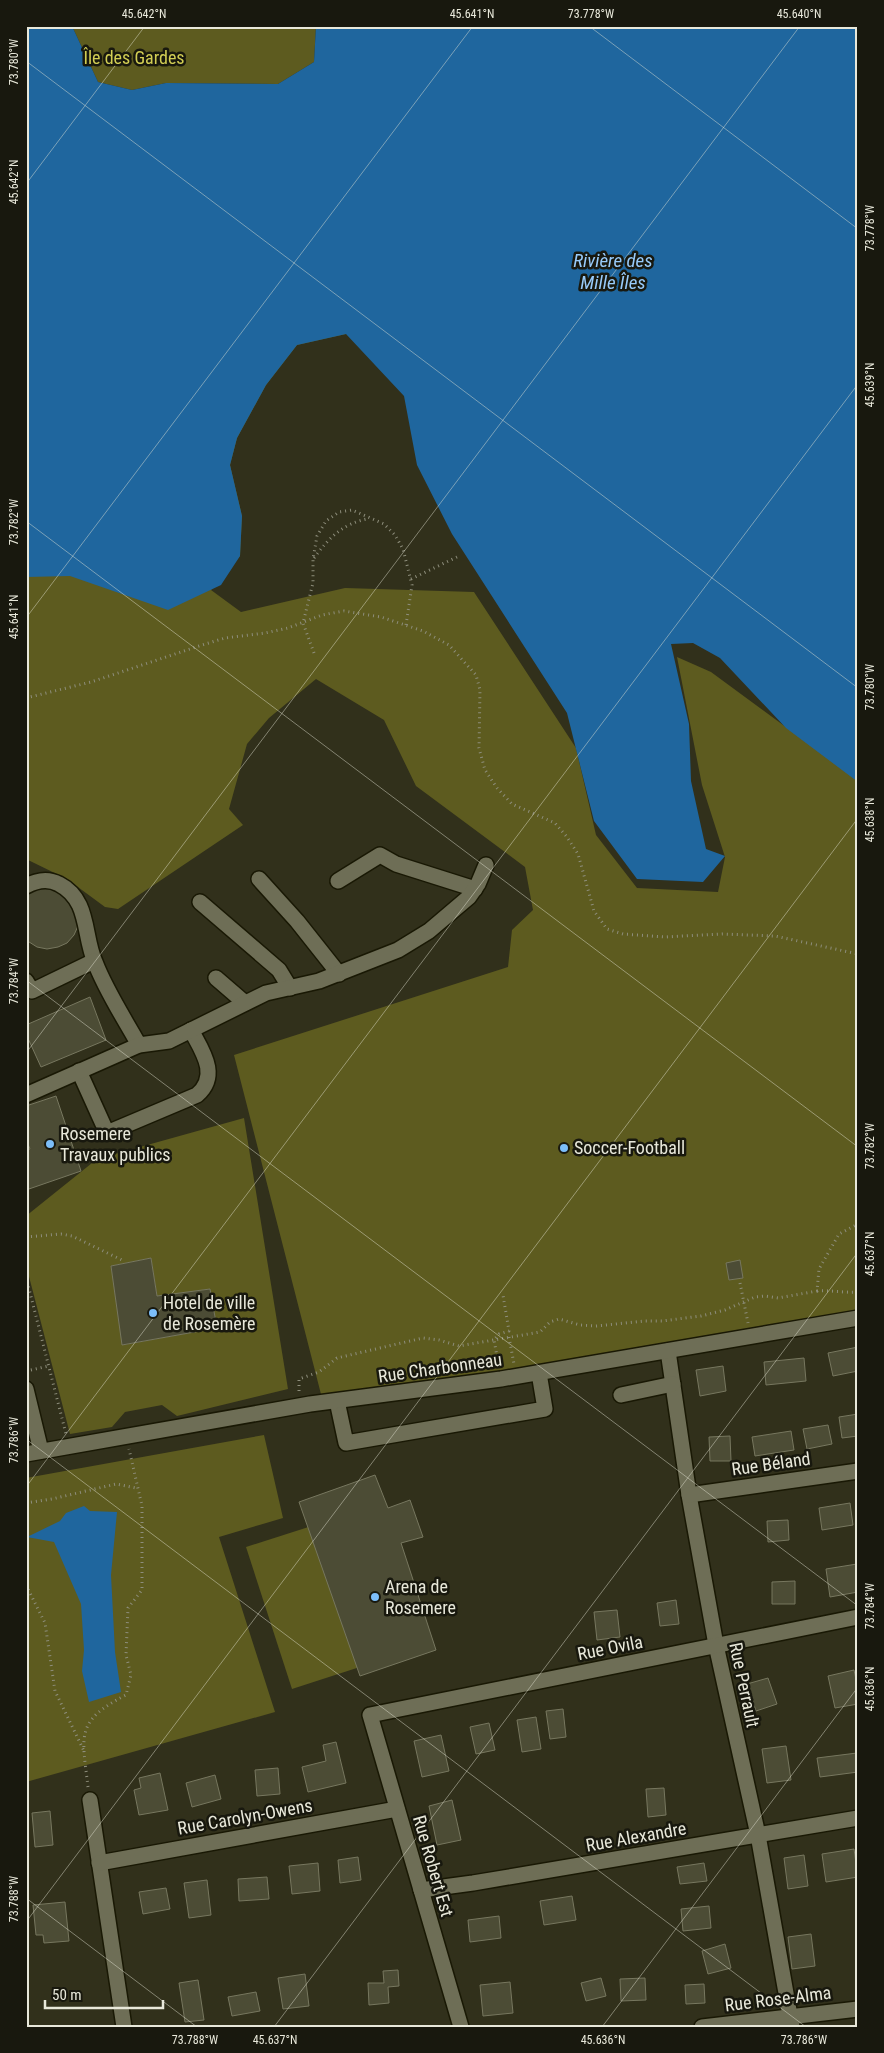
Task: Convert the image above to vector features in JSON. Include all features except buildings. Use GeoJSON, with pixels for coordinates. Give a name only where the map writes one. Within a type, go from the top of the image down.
{"type":"FeatureCollection","features":[{"type":"Feature","properties":{"kind":"street"},"geometry":{"type":"LineString","coordinates":[[338,881],[380,855],[396,864],[475,889]]}},
{"type":"Feature","properties":{"kind":"street"},"geometry":{"type":"LineString","coordinates":[[26,1095],[138,1044],[169,1041],[266,993],[339,974],[380,958],[419,938],[461,904],[475,889],[486,866]]}},
{"type":"Feature","properties":{"kind":"street"},"geometry":{"type":"LineString","coordinates":[[259,880],[298,921],[339,974]]}},
{"type":"Feature","properties":{"kind":"street"},"geometry":{"type":"LineString","coordinates":[[26,886],[37,881],[52,881],[73,895],[84,915],[94,962],[138,1044]]}},
{"type":"Feature","properties":{"kind":"street"},"geometry":{"type":"LineString","coordinates":[[200,902],[279,970],[290,988]]}},
{"type":"Feature","properties":{"kind":"street"},"geometry":{"type":"LineString","coordinates":[[26,981],[32,991],[94,962]]}},
{"type":"Feature","properties":{"kind":"street"},"geometry":{"type":"LineString","coordinates":[[216,978],[245,1003]]}},
{"type":"Feature","properties":{"kind":"street"},"geometry":{"type":"LineString","coordinates":[[79,1071],[107,1132],[197,1095],[205,1088],[209,1070],[191,1030]]}},
{"type":"Feature","properties":{"kind":"street","name":"Rue Charbonneau"},"geometry":{"type":"LineString","coordinates":[[123,1437],[128,1427],[162,1422],[169,1429],[337,1400],[516,1377],[858,1318]]}},
{"type":"Feature","properties":{"kind":"street","name":"Rue Perrault"},"geometry":{"type":"LineString","coordinates":[[668,1350],[689,1495],[716,1645],[758,1835],[791,2022]]}},
{"type":"Feature","properties":{"kind":"street"},"geometry":{"type":"LineString","coordinates":[[337,1400],[346,1444],[545,1409],[540,1373]]}},
{"type":"Feature","properties":{"kind":"street"},"geometry":{"type":"LineString","coordinates":[[621,1395],[673,1384]]}},
{"type":"Feature","properties":{"kind":"street"},"geometry":{"type":"LineString","coordinates":[[26,1389],[34,1453],[123,1437]]}},
{"type":"Feature","properties":{"kind":"street","name":"Rue Béland"},"geometry":{"type":"LineString","coordinates":[[689,1495],[858,1471]]}},
{"type":"Feature","properties":{"kind":"street","name":"Rue Ovila"},"geometry":{"type":"LineString","coordinates":[[370,1715],[858,1617]]}},
{"type":"Feature","properties":{"kind":"street","name":"Rue Robert Est"},"geometry":{"type":"LineString","coordinates":[[370,1715],[421,1890],[456,2026]]}},
{"type":"Feature","properties":{"kind":"street"},"geometry":{"type":"LineString","coordinates":[[90,1800],[124,2027]]}},
{"type":"Feature","properties":{"kind":"street","name":"Rue Carolyn-Owens"},"geometry":{"type":"LineString","coordinates":[[99,1863],[397,1809]]}},
{"type":"Feature","properties":{"kind":"street","name":"Rue Alexandre"},"geometry":{"type":"LineString","coordinates":[[421,1890],[858,1818]]}},
{"type":"Feature","properties":{"kind":"street","name":"Rue Rose-Alma"},"geometry":{"type":"LineString","coordinates":[[702,2027],[791,2022],[858,2009]]}},
{"type":"Feature","properties":{"kind":"path"},"geometry":{"type":"LineString","coordinates":[[314,653],[303,623],[312,582],[317,536],[326,520],[339,512],[352,510],[368,519],[384,524],[395,535],[403,549],[411,579],[410,603],[406,625]]}},
{"type":"Feature","properties":{"kind":"path"},"geometry":{"type":"LineString","coordinates":[[313,559],[339,529],[351,522],[368,519]]}},
{"type":"Feature","properties":{"kind":"path"},"geometry":{"type":"LineString","coordinates":[[411,579],[457,557]]}},
{"type":"Feature","properties":{"kind":"path"},"geometry":{"type":"LineString","coordinates":[[26,698],[91,682],[225,638],[265,634],[303,623],[322,615],[344,611],[381,617],[423,631],[448,645],[476,675],[480,690],[480,748],[484,770],[512,804],[554,824],[567,836],[578,854],[594,911],[607,929],[623,934],[665,937],[722,934],[775,936],[858,954]]}},
{"type":"Feature","properties":{"kind":"path"},"geometry":{"type":"LineString","coordinates":[[817,1291],[820,1269],[839,1234],[858,1224]]}},
{"type":"Feature","properties":{"kind":"path"},"geometry":{"type":"LineString","coordinates":[[26,1237],[61,1234],[72,1236],[122,1260]]}},
{"type":"Feature","properties":{"kind":"path"},"geometry":{"type":"LineString","coordinates":[[26,1277],[67,1437]]}},
{"type":"Feature","properties":{"kind":"path"},"geometry":{"type":"LineString","coordinates":[[740,1283],[751,1336]]}},
{"type":"Feature","properties":{"kind":"path"},"geometry":{"type":"LineString","coordinates":[[300,1395],[299,1379],[319,1372],[337,1358],[423,1338],[439,1340],[459,1346],[540,1332],[550,1322],[559,1319],[580,1325],[596,1326],[645,1321],[662,1322],[725,1310],[744,1300],[765,1296],[778,1298],[830,1290],[839,1293],[858,1292]]}},
{"type":"Feature","properties":{"kind":"path"},"geometry":{"type":"LineString","coordinates":[[501,1379],[494,1340],[499,1334],[509,1330],[503,1295]]}},
{"type":"Feature","properties":{"kind":"path"},"geometry":{"type":"LineString","coordinates":[[509,1337],[516,1377]]}},
{"type":"Feature","properties":{"kind":"path"},"geometry":{"type":"LineString","coordinates":[[26,1371],[49,1366]]}},
{"type":"Feature","properties":{"kind":"path"},"geometry":{"type":"LineString","coordinates":[[90,1800],[84,1752],[85,1732],[92,1718],[105,1706],[126,1695],[130,1675],[126,1655],[128,1608],[142,1590],[142,1506],[123,1437]]}},
{"type":"Feature","properties":{"kind":"path"},"geometry":{"type":"LineString","coordinates":[[26,1503],[116,1484],[136,1488]]}},
{"type":"Feature","properties":{"kind":"path"},"geometry":{"type":"LineString","coordinates":[[26,1585],[45,1622],[55,1691],[84,1752]]}},
{"type":"Feature","properties":{"kind":"green space","name":"Île des Gardes"},"geometry":{"type":"Polygon","coordinates":[[[72,26],[316,26],[314,62],[278,84],[166,83],[132,90],[98,82],[72,26]]]}},
{"type":"Feature","properties":{"kind":"green space"},"geometry":{"type":"Polygon","coordinates":[[[26,151],[346,334],[297,345],[266,385],[237,438],[230,465],[242,516],[240,556],[211,590],[241,612],[345,588],[474,592],[576,748],[596,835],[637,888],[718,892],[725,857],[702,785],[677,657],[711,672],[858,780],[858,1318],[323,1402],[234,1055],[508,967],[512,930],[533,910],[525,867],[416,786],[384,720],[316,679],[269,718],[247,744],[229,809],[243,825],[118,909],[105,907],[67,879],[26,859],[26,151]]]}},
{"type":"Feature","properties":{"kind":"green space"},"geometry":{"type":"Polygon","coordinates":[[[244,1118],[288,1389],[177,1416],[162,1405],[125,1412],[112,1427],[70,1434],[26,1265],[26,1216],[97,1159],[244,1118]],[[151,1258],[111,1266],[123,1345],[217,1328],[210,1289],[157,1296],[151,1258]]]}},
{"type":"Feature","properties":{"kind":"green space"},"geometry":{"type":"Polygon","coordinates":[[[264,1435],[283,1518],[219,1537],[275,1712],[26,1782],[26,1478],[264,1435]]]}},
{"type":"Feature","properties":{"kind":"green space"},"geometry":{"type":"Polygon","coordinates":[[[321,1523],[366,1665],[292,1689],[246,1547],[321,1523]]]}},
{"type":"Feature","properties":{"kind":"water","name":"Rivière des Mille Îles"},"geometry":{"type":"Polygon","coordinates":[[[26,26],[72,26],[98,82],[132,90],[166,83],[278,84],[314,62],[316,26],[858,26],[858,782],[786,728],[720,658],[693,643],[671,644],[689,724],[691,781],[706,849],[725,856],[703,882],[637,879],[594,821],[567,713],[452,534],[417,465],[404,396],[346,334],[297,345],[266,385],[237,438],[230,465],[242,516],[240,556],[221,585],[168,610],[70,576],[26,577],[26,26]]]}},
{"type":"Feature","properties":{"kind":"water"},"geometry":{"type":"Polygon","coordinates":[[[84,1506],[90,1511],[117,1512],[111,1575],[115,1652],[121,1692],[89,1702],[82,1671],[84,1650],[81,1604],[54,1542],[27,1537],[60,1521],[66,1513],[84,1506]]]}},
{"type":"Feature","properties":{"kind":"place","name":"Rosemere Travaux publics"},"geometry":{"type":"Point","coordinates":[50,1144]}},
{"type":"Feature","properties":{"kind":"place","name":"Soccer-Football"},"geometry":{"type":"Point","coordinates":[564,1148]}},
{"type":"Feature","properties":{"kind":"place","name":"Hotel de ville de Rosemère"},"geometry":{"type":"Point","coordinates":[153,1313]}},
{"type":"Feature","properties":{"kind":"place","name":"Arena de Rosemere"},"geometry":{"type":"Point","coordinates":[375,1597]}}]}
